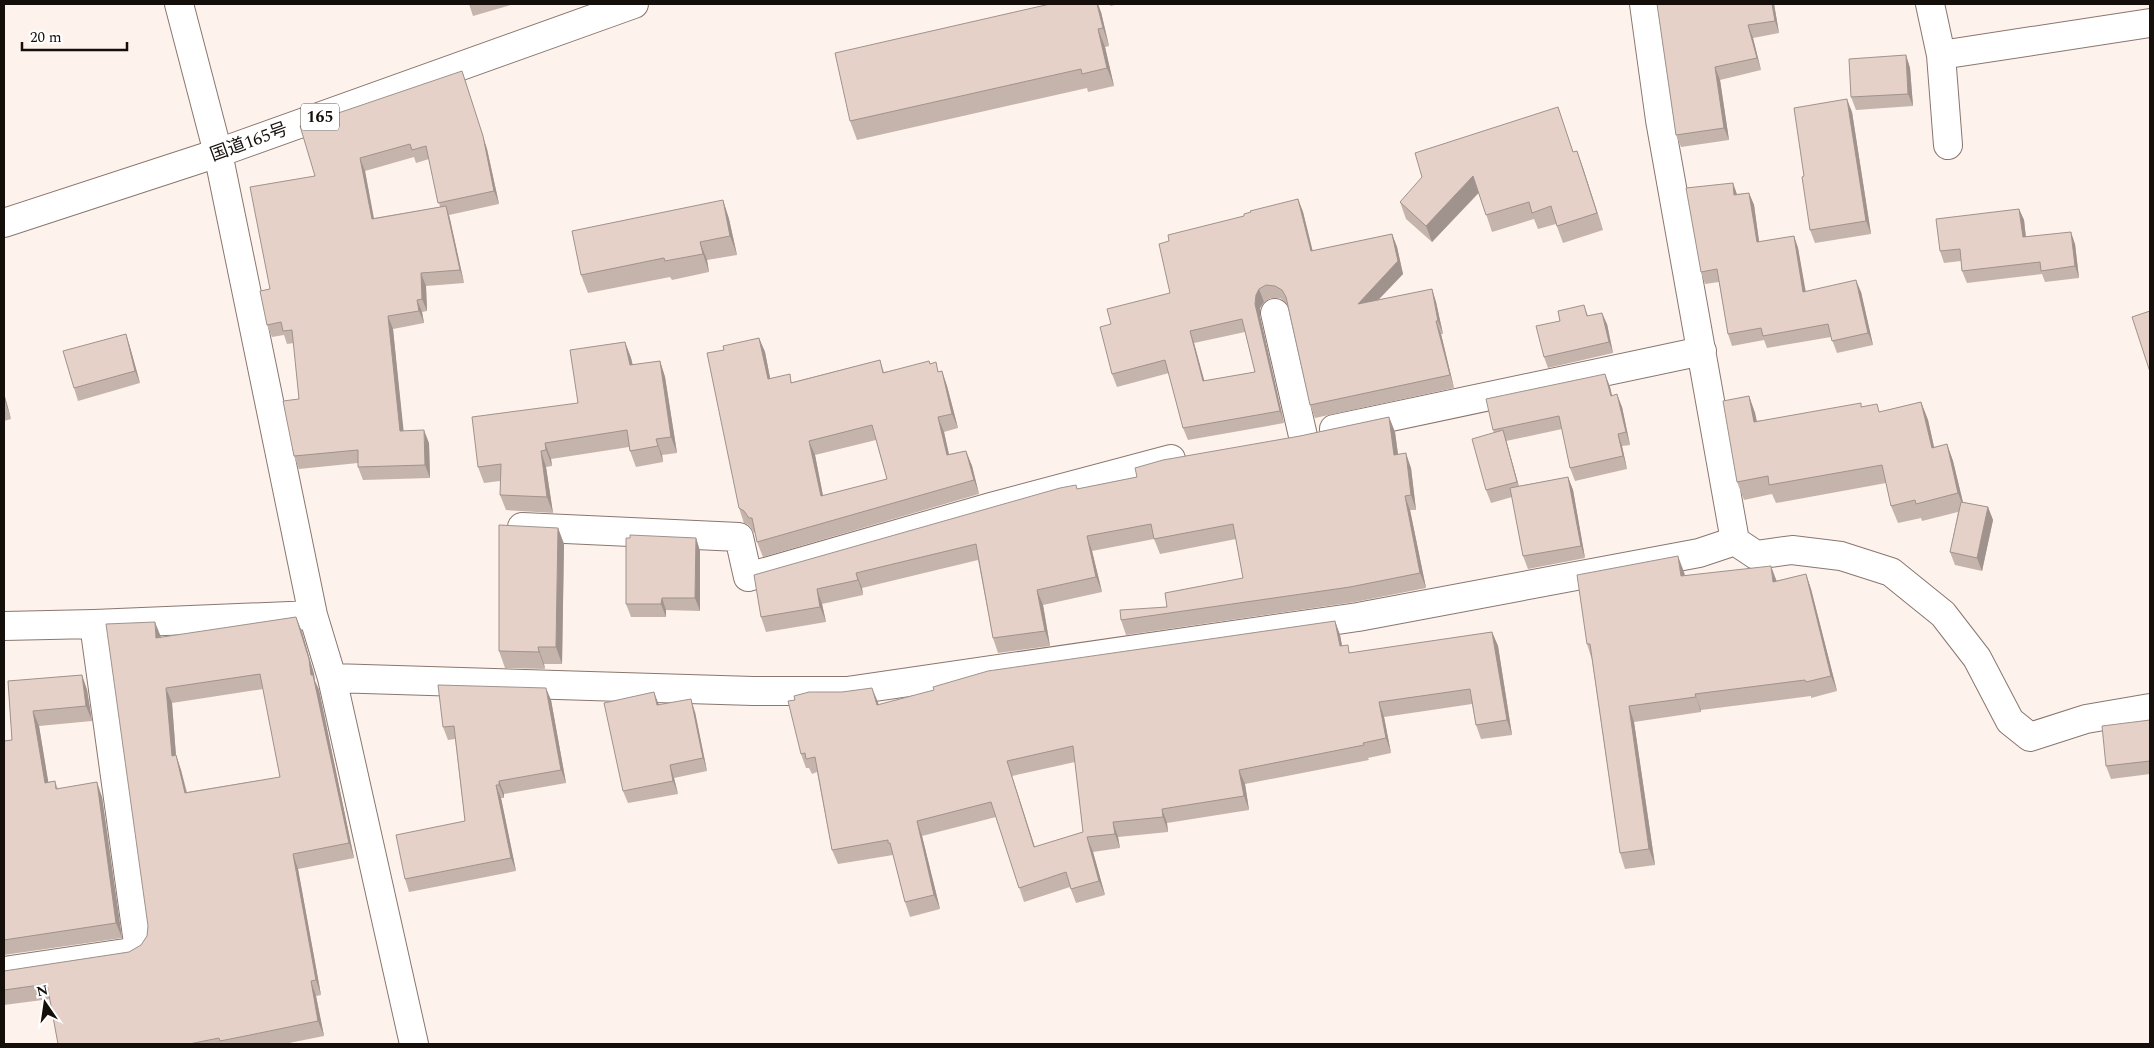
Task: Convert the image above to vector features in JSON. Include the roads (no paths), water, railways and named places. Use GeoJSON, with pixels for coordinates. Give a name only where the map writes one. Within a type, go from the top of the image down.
{"type":"FeatureCollection","features":[{"type":"Feature","properties":{"kind":"main road"},"geometry":{"type":"LineString","coordinates":[[179,4],[218,153],[313,615],[332,678],[414,1044]]}},
{"type":"Feature","properties":{"kind":"main road","name":"国道165号"},"geometry":{"type":"LineString","coordinates":[[4,223],[218,153],[634,4]]}},
{"type":"Feature","properties":{"kind":"main road"},"geometry":{"type":"LineString","coordinates":[[1644,4],[1660,120],[1735,541],[1756,555],[1792,550],[1841,556],[1891,572],[1943,614],[1977,658],[2010,721],[2030,737],[2086,719],[2150,708]]}},
{"type":"Feature","properties":{"kind":"main road"},"geometry":{"type":"LineString","coordinates":[[1930,4],[1942,55],[1948,145]]}},
{"type":"Feature","properties":{"kind":"main road"},"geometry":{"type":"LineString","coordinates":[[1942,55],[2150,23]]}},
{"type":"Feature","properties":{"kind":"main road"},"geometry":{"type":"LineString","coordinates":[[1275,313],[1304,436]]}},
{"type":"Feature","properties":{"kind":"main road"},"geometry":{"type":"LineString","coordinates":[[1276,441],[1702,351]]}},
{"type":"Feature","properties":{"kind":"main road"},"geometry":{"type":"LineString","coordinates":[[504,526],[739,536],[748,577],[991,507],[1164,460],[1192,456]]}},
{"type":"Feature","properties":{"kind":"main road"},"geometry":{"type":"LineString","coordinates":[[332,678],[848,692],[1358,617],[1699,553],[1735,541]]}},
{"type":"Feature","properties":{"kind":"main road"},"geometry":{"type":"LineString","coordinates":[[4,626],[313,615]]}},
{"type":"Feature","properties":{"kind":"main road"},"geometry":{"type":"LineString","coordinates":[[4,970],[132,952],[137,948],[94,624]]}}]}
